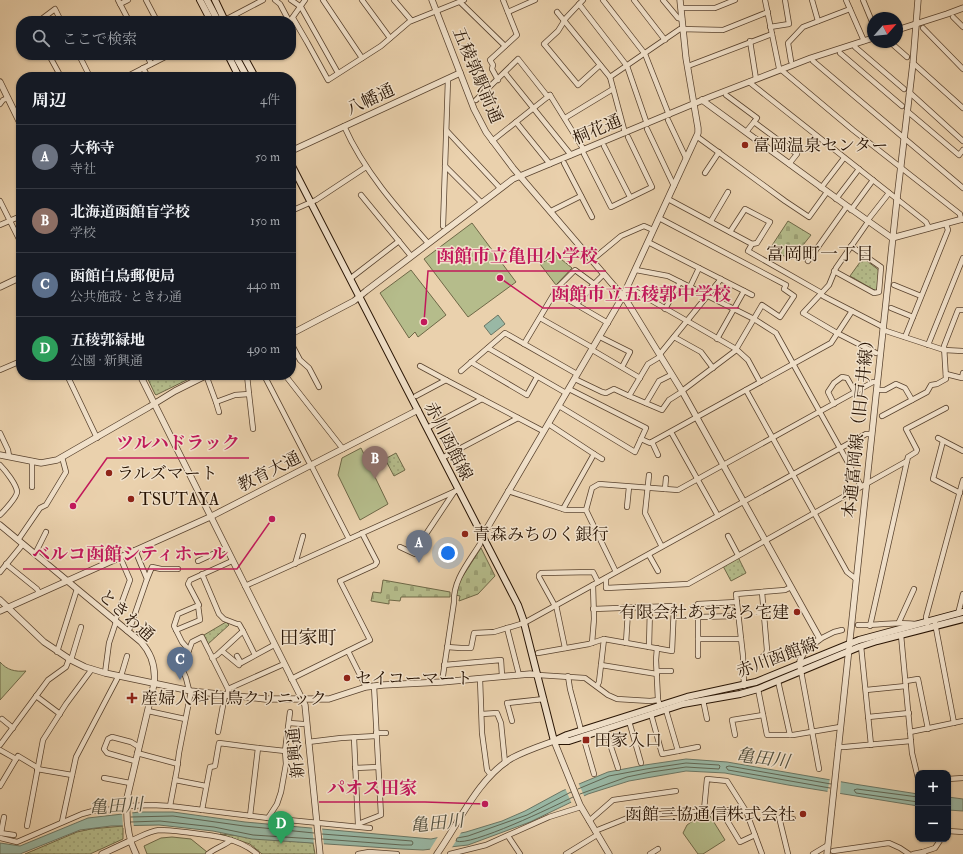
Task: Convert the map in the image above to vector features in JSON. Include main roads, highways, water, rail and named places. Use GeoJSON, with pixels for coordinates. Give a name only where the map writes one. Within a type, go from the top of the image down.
{"type":"FeatureCollection","features":[{"type":"Feature","properties":{"kind":"main road"},"geometry":{"type":"LineString","coordinates":[[200,0],[208,16]]}},
{"type":"Feature","properties":{"kind":"main road"},"geometry":{"type":"LineString","coordinates":[[207,0],[219,16]]}},
{"type":"Feature","properties":{"kind":"main road"},"geometry":{"type":"LineString","coordinates":[[215,0],[221,16]]}},
{"type":"Feature","properties":{"kind":"main road"},"geometry":{"type":"LineString","coordinates":[[230,60],[236,72]]}},
{"type":"Feature","properties":{"kind":"main road"},"geometry":{"type":"LineString","coordinates":[[238,60],[244,72]]}},
{"type":"Feature","properties":{"kind":"main road"},"geometry":{"type":"LineString","coordinates":[[246,60],[252,72]]}},
{"type":"Feature","properties":{"kind":"main road","name":"赤川函館線"},"geometry":{"type":"LineString","coordinates":[[296,174],[418,410],[457,491],[518,605],[538,675],[554,741],[567,735],[605,729],[683,704],[740,694],[758,689],[778,681],[800,668],[848,644],[916,624],[927,625]]}},
{"type":"Feature","properties":{"kind":"main road","name":"赤川函館線"},"geometry":{"type":"LineString","coordinates":[[582,733],[659,702],[744,686],[848,652],[861,646],[901,635],[960,613]]}},
{"type":"Feature","properties":{"kind":"main road","name":"赤川函館線"},"geometry":{"type":"LineString","coordinates":[[935,623],[963,621]]}},
{"type":"Feature","properties":{"kind":"water"},"geometry":{"type":"Polygon","coordinates":[[[498,315],[505,324],[491,335],[484,326],[498,315]]]}},
{"type":"Feature","properties":{"kind":"water"},"geometry":{"type":"Polygon","coordinates":[[[686,759],[727,762],[915,794],[915,806],[788,785],[725,773],[686,771],[629,781],[588,794],[530,822],[468,845],[423,850],[402,849],[252,839],[213,831],[159,825],[111,826],[80,830],[20,854],[0,854],[0,843],[20,846],[88,818],[140,812],[173,812],[245,822],[431,839],[466,832],[502,821],[525,811],[562,791],[608,772],[686,759]]]}},
{"type":"Feature","properties":{"kind":"water"},"geometry":{"type":"Polygon","coordinates":[[[951,797],[963,799],[963,811],[951,810],[951,797]]]}},
{"type":"Feature","properties":{"kind":"place","name":"富岡温泉センター"},"geometry":{"type":"Point","coordinates":[745,145]}},
{"type":"Feature","properties":{"kind":"place","name":"函館市立五稜郭中学校"},"geometry":{"type":"Point","coordinates":[500,278]}},
{"type":"Feature","properties":{"kind":"place","name":"函館市立亀田小学校"},"geometry":{"type":"Point","coordinates":[424,322]}},
{"type":"Feature","properties":{"kind":"place","name":"ラルズマート"},"geometry":{"type":"Point","coordinates":[109,473]}},
{"type":"Feature","properties":{"kind":"place","name":"北海道函館盲学校"},"geometry":{"type":"Point","coordinates":[375,479]}},
{"type":"Feature","properties":{"kind":"place","name":"TSUTAYA"},"geometry":{"type":"Point","coordinates":[131,499]}},
{"type":"Feature","properties":{"kind":"place","name":"ツルハドラック"},"geometry":{"type":"Point","coordinates":[73,506]}},
{"type":"Feature","properties":{"kind":"place","name":"ベルコ函館シティホール"},"geometry":{"type":"Point","coordinates":[272,519]}},
{"type":"Feature","properties":{"kind":"place","name":"青森みちのく銀行"},"geometry":{"type":"Point","coordinates":[465,534]}},
{"type":"Feature","properties":{"kind":"place","name":"大称寺"},"geometry":{"type":"Point","coordinates":[419,563]}},
{"type":"Feature","properties":{"kind":"place","name":"有限会社あすなろ宅建"},"geometry":{"type":"Point","coordinates":[797,612]}},
{"type":"Feature","properties":{"kind":"place","name":"セイコーマート"},"geometry":{"type":"Point","coordinates":[347,678]}},
{"type":"Feature","properties":{"kind":"place","name":"函館白鳥郵便局"},"geometry":{"type":"Point","coordinates":[180,680]}},
{"type":"Feature","properties":{"kind":"place","name":"産婦人科白鳥クリニック"},"geometry":{"type":"Point","coordinates":[132,698]}},
{"type":"Feature","properties":{"kind":"place","name":"田家入口"},"geometry":{"type":"Point","coordinates":[586,740]}},
{"type":"Feature","properties":{"kind":"place","name":"パオス田家"},"geometry":{"type":"Point","coordinates":[485,804]}},
{"type":"Feature","properties":{"kind":"place","name":"函館三協通信株式会社"},"geometry":{"type":"Point","coordinates":[803,814]}},
{"type":"Feature","properties":{"kind":"place","name":"五稜郭緑地"},"geometry":{"type":"Point","coordinates":[281,844]}},
{"type":"Feature","properties":{"kind":"district","name":"富岡町一丁目"},"geometry":{"type":"Point","coordinates":[820,254]}},
{"type":"Feature","properties":{"kind":"district","name":"田家町"},"geometry":{"type":"Point","coordinates":[308,637]}},
{"type":"Feature","properties":{"kind":"water label","name":"亀田川"},"geometry":{"type":"Point","coordinates":[763,758]}},
{"type":"Feature","properties":{"kind":"water label","name":"亀田川"},"geometry":{"type":"Point","coordinates":[116,806]}},
{"type":"Feature","properties":{"kind":"water label","name":"亀田川"},"geometry":{"type":"Point","coordinates":[437,823]}}]}
